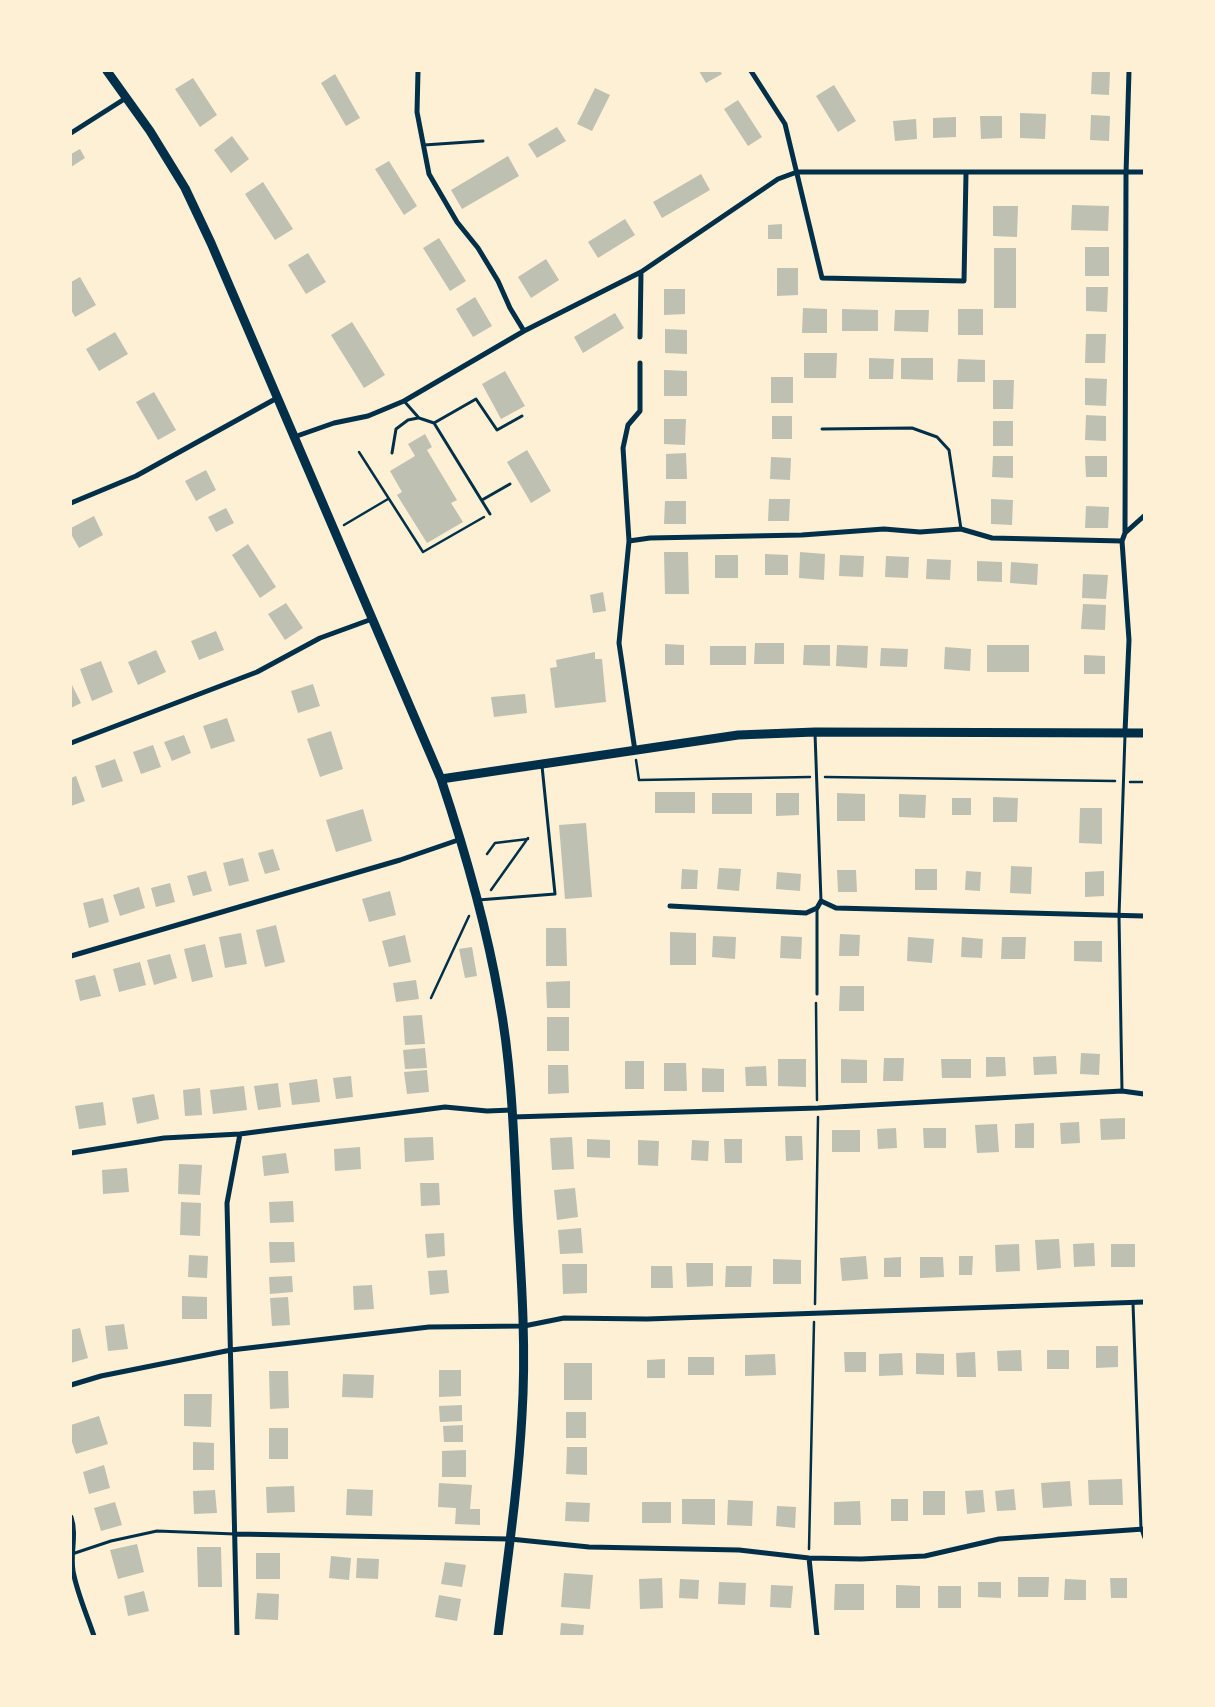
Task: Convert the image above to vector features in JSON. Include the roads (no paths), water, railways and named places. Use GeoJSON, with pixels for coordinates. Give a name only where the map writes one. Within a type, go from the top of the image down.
{"type":"FeatureCollection","features":[{"type":"Feature","properties":{"kind":"main road"},"geometry":{"type":"LineString","coordinates":[[107,71],[150,131],[185,188],[441,779],[461,839],[477,900],[499,997],[512,1114],[524,1326],[523,1412],[498,1636]]}},
{"type":"Feature","properties":{"kind":"main road"},"geometry":{"type":"LineString","coordinates":[[441,779],[738,735],[815,732],[1144,732]]}},
{"type":"Feature","properties":{"kind":"street"},"geometry":{"type":"LineString","coordinates":[[418,71],[417,112],[429,174],[457,222],[478,248],[498,281],[510,308],[524,331]]}},
{"type":"Feature","properties":{"kind":"street"},"geometry":{"type":"LineString","coordinates":[[751,71],[785,124],[822,278],[964,281],[966,172]]}},
{"type":"Feature","properties":{"kind":"street"},"geometry":{"type":"LineString","coordinates":[[1125,732],[1129,640],[1122,541],[1124,533],[1126,174],[1129,71]]}},
{"type":"Feature","properties":{"kind":"street"},"geometry":{"type":"LineString","coordinates":[[71,133],[126,98]]}},
{"type":"Feature","properties":{"kind":"street"},"geometry":{"type":"LineString","coordinates":[[294,437],[334,422],[368,416],[404,402],[524,331],[641,272],[778,179],[798,172],[1126,174],[1144,172]]}},
{"type":"Feature","properties":{"kind":"street"},"geometry":{"type":"LineString","coordinates":[[640,337],[641,272]]}},
{"type":"Feature","properties":{"kind":"street"},"geometry":{"type":"LineString","coordinates":[[635,751],[619,643],[629,541],[622,448],[628,425],[640,411],[640,363]]}},
{"type":"Feature","properties":{"kind":"street"},"geometry":{"type":"LineString","coordinates":[[71,504],[136,476],[277,398]]}},
{"type":"Feature","properties":{"kind":"street"},"geometry":{"type":"LineString","coordinates":[[1124,533],[1144,516]]}},
{"type":"Feature","properties":{"kind":"street"},"geometry":{"type":"LineString","coordinates":[[629,541],[650,538],[802,534],[884,529],[920,532],[961,529],[992,538],[1122,541]]}},
{"type":"Feature","properties":{"kind":"street"},"geometry":{"type":"LineString","coordinates":[[71,743],[257,672],[320,638],[372,619]]}},
{"type":"Feature","properties":{"kind":"street"},"geometry":{"type":"LineString","coordinates":[[71,956],[390,863],[461,839]]}},
{"type":"Feature","properties":{"kind":"street"},"geometry":{"type":"LineString","coordinates":[[670,906],[806,913],[817,908],[821,901],[836,908],[1144,916]]}},
{"type":"Feature","properties":{"kind":"street"},"geometry":{"type":"LineString","coordinates":[[71,1152],[164,1138],[240,1134],[444,1107],[512,1114],[818,1108],[1122,1091],[1144,1094]]}},
{"type":"Feature","properties":{"kind":"street"},"geometry":{"type":"LineString","coordinates":[[237,1636],[232,1350],[227,1203],[240,1134]]}},
{"type":"Feature","properties":{"kind":"street"},"geometry":{"type":"LineString","coordinates":[[71,1385],[101,1376],[232,1350],[429,1327],[524,1326],[564,1318],[647,1319],[1144,1302]]}},
{"type":"Feature","properties":{"kind":"street"},"geometry":{"type":"LineString","coordinates":[[71,1517],[75,1529],[71,1554],[74,1573],[94,1636]]}},
{"type":"Feature","properties":{"kind":"street"},"geometry":{"type":"LineString","coordinates":[[236,1534],[510,1539],[589,1546],[739,1550],[809,1558],[860,1559],[925,1556],[1000,1539],[1142,1529]]}},
{"type":"Feature","properties":{"kind":"street"},"geometry":{"type":"LineString","coordinates":[[809,1558],[817,1636]]}},
{"type":"Feature","properties":{"kind":"lane"},"geometry":{"type":"LineString","coordinates":[[423,145],[483,141]]}},
{"type":"Feature","properties":{"kind":"lane"},"geometry":{"type":"LineString","coordinates":[[434,423],[476,399],[497,430],[522,416]]}},
{"type":"Feature","properties":{"kind":"lane"},"geometry":{"type":"LineString","coordinates":[[404,402],[419,418],[434,423],[490,514]]}},
{"type":"Feature","properties":{"kind":"lane"},"geometry":{"type":"LineString","coordinates":[[392,453],[396,429],[408,420],[419,418]]}},
{"type":"Feature","properties":{"kind":"lane"},"geometry":{"type":"LineString","coordinates":[[822,429],[912,428],[937,437],[949,450],[961,529]]}},
{"type":"Feature","properties":{"kind":"lane"},"geometry":{"type":"LineString","coordinates":[[482,500],[510,484]]}},
{"type":"Feature","properties":{"kind":"lane"},"geometry":{"type":"LineString","coordinates":[[815,732],[821,901]]}},
{"type":"Feature","properties":{"kind":"lane"},"geometry":{"type":"LineString","coordinates":[[1122,1091],[1119,916],[1125,732]]}},
{"type":"Feature","properties":{"kind":"lane"},"geometry":{"type":"LineString","coordinates":[[477,900],[555,894],[542,765]]}},
{"type":"Feature","properties":{"kind":"lane"},"geometry":{"type":"LineString","coordinates":[[817,908],[817,994]]}},
{"type":"Feature","properties":{"kind":"lane"},"geometry":{"type":"LineString","coordinates":[[1133,1302],[1142,1529],[1144,1538]]}},
{"type":"Feature","properties":{"kind":"lane"},"geometry":{"type":"LineString","coordinates":[[71,1554],[111,1541],[157,1531],[236,1534]]}}]}
